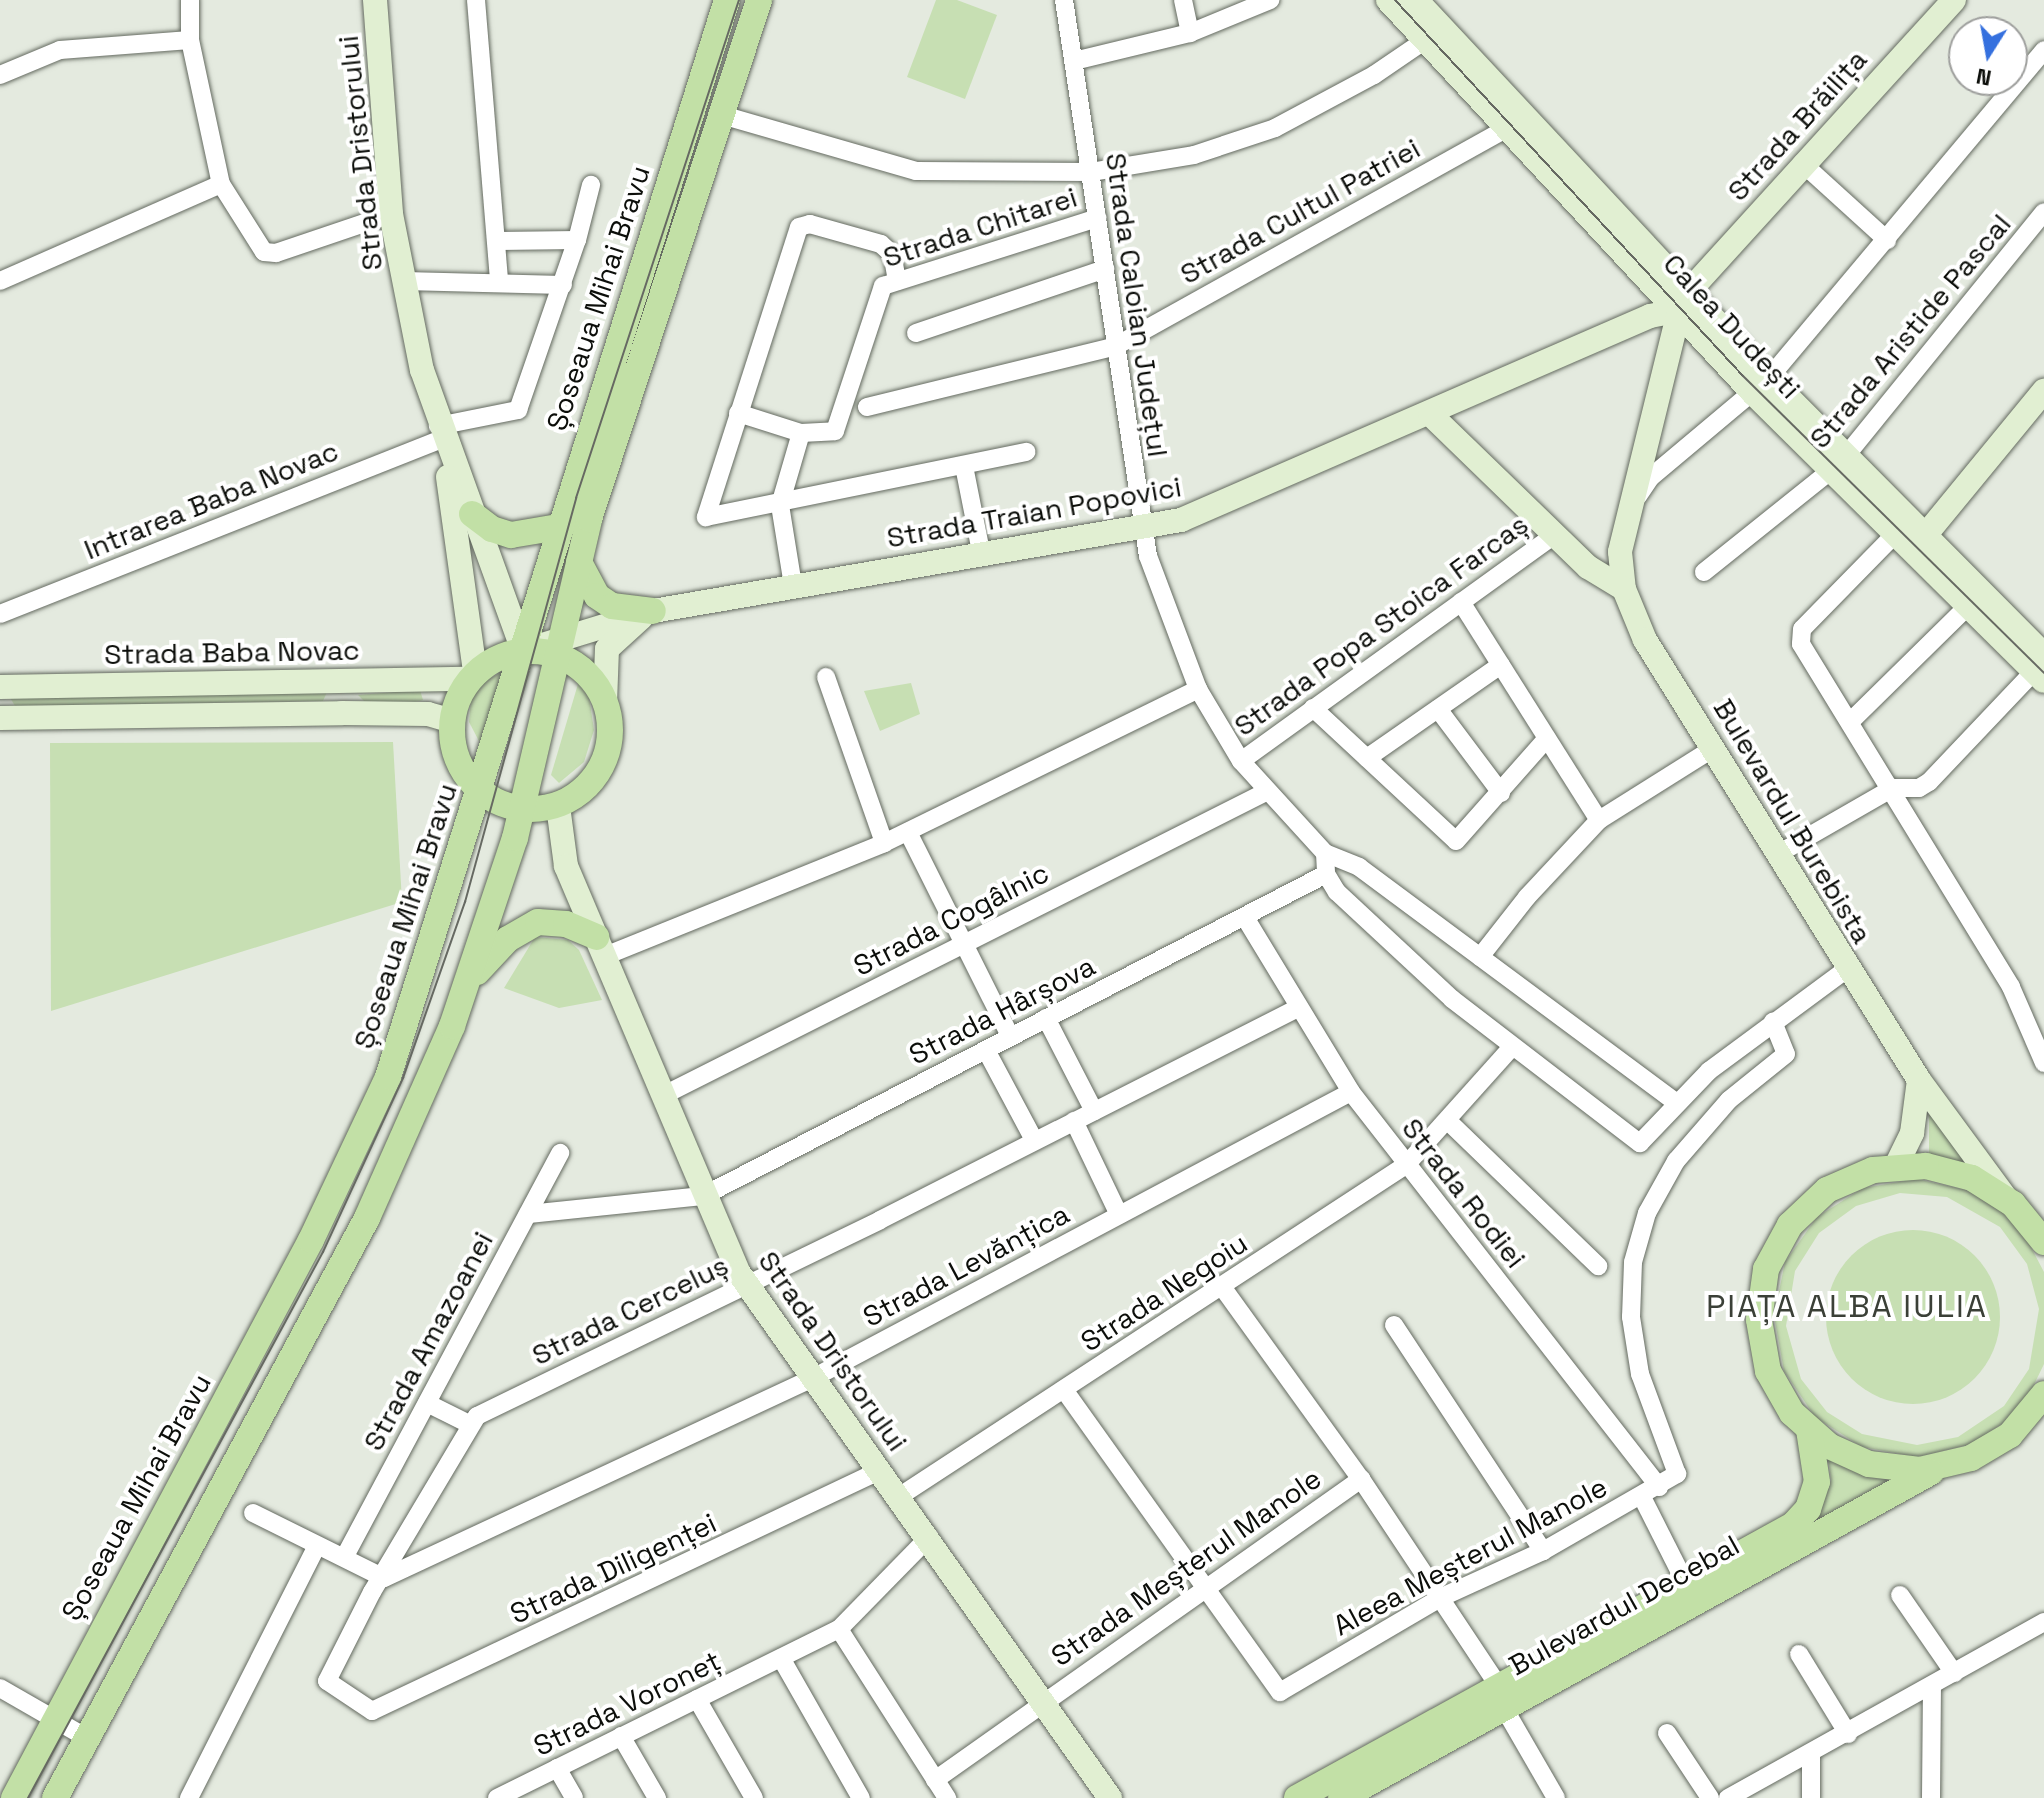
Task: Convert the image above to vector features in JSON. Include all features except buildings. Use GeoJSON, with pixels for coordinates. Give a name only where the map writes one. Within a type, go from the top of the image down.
{"type":"FeatureCollection","features":[{"type":"Feature","properties":{"kind":"main road","name":"Șoseaua Mihai Bravu"},"geometry":{"type":"LineString","coordinates":[[14,1798],[349,1162],[407,1026],[559,527],[727,0]]}},
{"type":"Feature","properties":{"kind":"main road"},"geometry":{"type":"LineString","coordinates":[[63,1793],[87,1738],[367,1218],[467,984],[523,809],[597,494],[759,0]]}},
{"type":"Feature","properties":{"kind":"main road"},"geometry":{"type":"LineString","coordinates":[[472,514],[511,535],[559,527]]}},
{"type":"Feature","properties":{"kind":"main road"},"geometry":{"type":"LineString","coordinates":[[579,562],[597,596],[628,610],[653,611]]}},
{"type":"Feature","properties":{"kind":"main road"},"geometry":{"type":"LineString","coordinates":[[560,647],[582,669],[605,703],[610,733],[599,768],[586,786],[558,806],[523,809],[479,788],[459,761],[452,721],[470,675],[523,651],[560,647]]}},
{"type":"Feature","properties":{"kind":"main road"},"geometry":{"type":"LineString","coordinates":[[467,984],[508,939],[538,922],[566,924],[601,946]]}},
{"type":"Feature","properties":{"kind":"main road"},"geometry":{"type":"LineString","coordinates":[[2044,1242],[2006,1198],[1955,1171],[1896,1166],[1855,1176],[1814,1200],[1785,1231],[1765,1273],[1759,1320],[1765,1360],[1783,1400],[1809,1430],[1865,1463],[1899,1470],[1937,1468],[1985,1452],[2035,1413],[2044,1394]]}},
{"type":"Feature","properties":{"kind":"main road","name":"Bulevardul Decebal"},"geometry":{"type":"LineString","coordinates":[[1341,1798],[1802,1517],[1817,1482],[1809,1430]]}},
{"type":"Feature","properties":{"kind":"main road","name":"Bulevardul Decebal"},"geometry":{"type":"LineString","coordinates":[[1297,1798],[1502,1698],[1937,1468]]}},
{"type":"Feature","properties":{"kind":"street"},"geometry":{"type":"LineString","coordinates":[[190,0],[190,40],[221,184],[264,252],[276,253],[391,214]]}},
{"type":"Feature","properties":{"kind":"street","name":"Strada Dristorului"},"geometry":{"type":"LineString","coordinates":[[375,0],[391,214],[440,433],[470,675]]}},
{"type":"Feature","properties":{"kind":"street"},"geometry":{"type":"LineString","coordinates":[[476,0],[499,281]]}},
{"type":"Feature","properties":{"kind":"street","name":"Strada Caloian Județul"},"geometry":{"type":"LineString","coordinates":[[1064,0],[1142,529],[1172,629],[1198,689],[1241,761],[1266,792],[1325,853],[1359,867],[1676,1102]]}},
{"type":"Feature","properties":{"kind":"street"},"geometry":{"type":"LineString","coordinates":[[1183,0],[1190,33]]}},
{"type":"Feature","properties":{"kind":"street"},"geometry":{"type":"LineString","coordinates":[[1074,61],[1190,33],[1270,0]]}},
{"type":"Feature","properties":{"kind":"street","name":"Calea Dudești"},"geometry":{"type":"LineString","coordinates":[[1388,0],[1435,32]]}},
{"type":"Feature","properties":{"kind":"street","name":"Calea Dudești"},"geometry":{"type":"LineString","coordinates":[[1416,0],[1435,32],[1681,302],[1909,538],[2041,667]]}},
{"type":"Feature","properties":{"kind":"street","name":"Strada Brăilița"},"geometry":{"type":"LineString","coordinates":[[1681,302],[1802,163],[1954,0]]}},
{"type":"Feature","properties":{"kind":"street"},"geometry":{"type":"LineString","coordinates":[[722,115],[916,171],[1091,172],[1194,155],[1275,128],[1374,75],[1435,32]]}},
{"type":"Feature","properties":{"kind":"street"},"geometry":{"type":"LineString","coordinates":[[0,75],[60,50],[190,40]]}},
{"type":"Feature","properties":{"kind":"street"},"geometry":{"type":"LineString","coordinates":[[1627,511],[1651,477],[1761,386],[2044,50]]}},
{"type":"Feature","properties":{"kind":"street","name":"Strada Cultul Patriei"},"geometry":{"type":"LineString","coordinates":[[867,407],[1114,347],[1306,236],[1516,123]]}},
{"type":"Feature","properties":{"kind":"street"},"geometry":{"type":"LineString","coordinates":[[1802,163],[1887,240]]}},
{"type":"Feature","properties":{"kind":"street"},"geometry":{"type":"LineString","coordinates":[[0,281],[221,184]]}},
{"type":"Feature","properties":{"kind":"street"},"geometry":{"type":"LineString","coordinates":[[404,281],[563,285],[591,185]]}},
{"type":"Feature","properties":{"kind":"street","name":"Strada Aristide Pascal"},"geometry":{"type":"LineString","coordinates":[[1704,572],[1837,464],[2044,212]]}},
{"type":"Feature","properties":{"kind":"street","name":"Strada Chitarei"},"geometry":{"type":"LineString","coordinates":[[801,433],[835,431],[880,289],[1098,218]]}},
{"type":"Feature","properties":{"kind":"street"},"geometry":{"type":"LineString","coordinates":[[897,281],[892,254],[881,244],[810,224],[799,227],[704,513],[711,517],[780,505],[1026,452]]}},
{"type":"Feature","properties":{"kind":"street"},"geometry":{"type":"LineString","coordinates":[[498,241],[577,240]]}},
{"type":"Feature","properties":{"kind":"street"},"geometry":{"type":"LineString","coordinates":[[916,333],[1105,269]]}},
{"type":"Feature","properties":{"kind":"street","name":"Intrarea Baba Novac"},"geometry":{"type":"LineString","coordinates":[[0,614],[440,433],[518,410],[563,285]]}},
{"type":"Feature","properties":{"kind":"street","name":"Strada Traian Popovici"},"geometry":{"type":"LineString","coordinates":[[560,647],[620,618],[653,611],[981,552],[1142,529],[1203,513],[1681,302]]}},
{"type":"Feature","properties":{"kind":"street","name":"Bulevardul Burebista"},"geometry":{"type":"LineString","coordinates":[[1681,302],[1627,511],[1620,552],[1624,589],[1645,640],[1848,968],[1919,1080],[2006,1198]]}},
{"type":"Feature","properties":{"kind":"street"},"geometry":{"type":"LineString","coordinates":[[2041,400],[1909,538],[1800,636],[2011,987],[2044,1063]]}},
{"type":"Feature","properties":{"kind":"street"},"geometry":{"type":"LineString","coordinates":[[738,413],[801,433],[780,505],[793,585]]}},
{"type":"Feature","properties":{"kind":"street"},"geometry":{"type":"LineString","coordinates":[[1430,414],[1579,558],[1624,589]]}},
{"type":"Feature","properties":{"kind":"street","name":"Strada Dristorului"},"geometry":{"type":"LineString","coordinates":[[440,433],[523,651]]}},
{"type":"Feature","properties":{"kind":"street"},"geometry":{"type":"LineString","coordinates":[[1646,437],[1675,444],[1701,434]]}},
{"type":"Feature","properties":{"kind":"street"},"geometry":{"type":"LineString","coordinates":[[964,466],[981,552]]}},
{"type":"Feature","properties":{"kind":"street","name":"Strada Popa Stoica Farcaș"},"geometry":{"type":"LineString","coordinates":[[1241,761],[1554,535]]}},
{"type":"Feature","properties":{"kind":"street"},"geometry":{"type":"LineString","coordinates":[[1579,558],[1620,552]]}},
{"type":"Feature","properties":{"kind":"street"},"geometry":{"type":"LineString","coordinates":[[1852,720],[1974,600]]}},
{"type":"Feature","properties":{"kind":"street"},"geometry":{"type":"LineString","coordinates":[[1461,602],[1599,820]]}},
{"type":"Feature","properties":{"kind":"street","name":"Strada Traian Popovici"},"geometry":{"type":"LineString","coordinates":[[605,703],[607,649],[623,630],[653,611]]}},
{"type":"Feature","properties":{"kind":"street"},"geometry":{"type":"LineString","coordinates":[[1367,758],[1501,665]]}},
{"type":"Feature","properties":{"kind":"street"},"geometry":{"type":"LineString","coordinates":[[1778,854],[1893,788],[1919,788],[1929,782],[2041,667]]}},
{"type":"Feature","properties":{"kind":"street","name":"Strada Baba Novac"},"geometry":{"type":"LineString","coordinates":[[0,687],[470,675]]}},
{"type":"Feature","properties":{"kind":"street"},"geometry":{"type":"LineString","coordinates":[[826,677],[884,843]]}},
{"type":"Feature","properties":{"kind":"street"},"geometry":{"type":"LineString","coordinates":[[601,946],[884,843],[1198,689]]}},
{"type":"Feature","properties":{"kind":"street"},"geometry":{"type":"LineString","coordinates":[[1313,708],[1456,841],[1547,738]]}},
{"type":"Feature","properties":{"kind":"street"},"geometry":{"type":"LineString","coordinates":[[1438,709],[1501,793]]}},
{"type":"Feature","properties":{"kind":"street"},"geometry":{"type":"LineString","coordinates":[[0,718],[342,713],[428,714],[452,721]]}},
{"type":"Feature","properties":{"kind":"street"},"geometry":{"type":"LineString","coordinates":[[1480,957],[1527,897],[1599,820],[1714,748]]}},
{"type":"Feature","properties":{"kind":"street","name":"Strada Cogâlnic"},"geometry":{"type":"LineString","coordinates":[[662,1096],[1266,792]]}},
{"type":"Feature","properties":{"kind":"street","name":"Strada Dristorului"},"geometry":{"type":"LineString","coordinates":[[558,806],[566,866],[703,1196],[745,1285],[900,1496],[1110,1798]]}},
{"type":"Feature","properties":{"kind":"street"},"geometry":{"type":"LineString","coordinates":[[908,832],[1010,1036]]}},
{"type":"Feature","properties":{"kind":"street"},"geometry":{"type":"LineString","coordinates":[[1325,853],[1326,874],[1337,892],[1421,971],[1511,1048],[1640,1143],[1676,1102],[1773,1022],[1848,968]]}},
{"type":"Feature","properties":{"kind":"street","name":"Strada Hârșova"},"geometry":{"type":"LineString","coordinates":[[703,1196],[1010,1036],[1246,919],[1326,874]]}},
{"type":"Feature","properties":{"kind":"street","name":"Strada Rodiei"},"geometry":{"type":"LineString","coordinates":[[1246,919],[1297,1008],[1351,1092],[1659,1487]]}},
{"type":"Feature","properties":{"kind":"street","name":"Strada Cerceluș"},"geometry":{"type":"LineString","coordinates":[[367,1710],[327,1681],[469,1424],[486,1410],[745,1285],[1297,1008]]}},
{"type":"Feature","properties":{"kind":"street"},"geometry":{"type":"LineString","coordinates":[[1046,1018],[1094,1111]]}},
{"type":"Feature","properties":{"kind":"street"},"geometry":{"type":"LineString","coordinates":[[1659,1487],[1677,1474],[1678,1467],[1647,1398],[1630,1291],[1647,1213],[1676,1161],[1729,1100],[1786,1054],[1773,1022]]}},
{"type":"Feature","properties":{"kind":"street","name":"Strada Negoiu"},"geometry":{"type":"LineString","coordinates":[[900,1496],[1223,1288],[1406,1165],[1511,1048]]}},
{"type":"Feature","properties":{"kind":"street"},"geometry":{"type":"LineString","coordinates":[[986,1050],[1034,1140]]}},
{"type":"Feature","properties":{"kind":"street"},"geometry":{"type":"LineString","coordinates":[[1896,1166],[1912,1133],[1919,1080]]}},
{"type":"Feature","properties":{"kind":"street","name":"Strada Levănțica"},"geometry":{"type":"LineString","coordinates":[[384,1578],[813,1378],[1351,1092]]}},
{"type":"Feature","properties":{"kind":"street"},"geometry":{"type":"LineString","coordinates":[[1074,1121],[1119,1215]]}},
{"type":"Feature","properties":{"kind":"street"},"geometry":{"type":"LineString","coordinates":[[1448,1121],[1598,1266]]}},
{"type":"Feature","properties":{"kind":"street","name":"Strada Amazoanei"},"geometry":{"type":"LineString","coordinates":[[345,1556],[560,1153]]}},
{"type":"Feature","properties":{"kind":"street"},"geometry":{"type":"LineString","coordinates":[[528,1214],[703,1196]]}},
{"type":"Feature","properties":{"kind":"street"},"geometry":{"type":"LineString","coordinates":[[1223,1288],[1442,1597],[1556,1798]]}},
{"type":"Feature","properties":{"kind":"street"},"geometry":{"type":"LineString","coordinates":[[1394,1325],[1543,1551]]}},
{"type":"Feature","properties":{"kind":"street","name":"Aleea Meșterul Manole"},"geometry":{"type":"LineString","coordinates":[[1065,1391],[1280,1692],[1442,1597],[1543,1551],[1659,1487]]}},
{"type":"Feature","properties":{"kind":"street"},"geometry":{"type":"LineString","coordinates":[[427,1403],[469,1424]]}},
{"type":"Feature","properties":{"kind":"street","name":"Strada Diligenței"},"geometry":{"type":"LineString","coordinates":[[367,1710],[726,1547],[881,1470]]}},
{"type":"Feature","properties":{"kind":"street","name":"Strada Meșterul Manole"},"geometry":{"type":"LineString","coordinates":[[935,1780],[1361,1479]]}},
{"type":"Feature","properties":{"kind":"street"},"geometry":{"type":"LineString","coordinates":[[1642,1497],[1687,1586]]}},
{"type":"Feature","properties":{"kind":"street"},"geometry":{"type":"LineString","coordinates":[[253,1513],[316,1548],[345,1556],[384,1578]]}},
{"type":"Feature","properties":{"kind":"street","name":"Strada Voroneț"},"geometry":{"type":"LineString","coordinates":[[497,1798],[839,1629],[929,1537]]}},
{"type":"Feature","properties":{"kind":"street"},"geometry":{"type":"LineString","coordinates":[[189,1798],[316,1548]]}},
{"type":"Feature","properties":{"kind":"street"},"geometry":{"type":"LineString","coordinates":[[1900,1595],[1954,1673]]}},
{"type":"Feature","properties":{"kind":"street"},"geometry":{"type":"LineString","coordinates":[[1728,1798],[1848,1734],[2044,1622]]}},
{"type":"Feature","properties":{"kind":"street"},"geometry":{"type":"LineString","coordinates":[[839,1629],[947,1798]]}},
{"type":"Feature","properties":{"kind":"street"},"geometry":{"type":"LineString","coordinates":[[1799,1654],[1848,1734]]}},
{"type":"Feature","properties":{"kind":"street"},"geometry":{"type":"LineString","coordinates":[[781,1658],[861,1798]]}},
{"type":"Feature","properties":{"kind":"street"},"geometry":{"type":"LineString","coordinates":[[1931,1798],[1932,1686]]}},
{"type":"Feature","properties":{"kind":"street"},"geometry":{"type":"LineString","coordinates":[[0,1688],[87,1738]]}},
{"type":"Feature","properties":{"kind":"street"},"geometry":{"type":"LineString","coordinates":[[697,1699],[754,1798]]}},
{"type":"Feature","properties":{"kind":"street"},"geometry":{"type":"LineString","coordinates":[[1667,1733],[1710,1798]]}},
{"type":"Feature","properties":{"kind":"street"},"geometry":{"type":"LineString","coordinates":[[621,1736],[657,1798]]}},
{"type":"Feature","properties":{"kind":"street"},"geometry":{"type":"LineString","coordinates":[[1811,1754],[1811,1798]]}},
{"type":"Feature","properties":{"kind":"street"},"geometry":{"type":"LineString","coordinates":[[557,1768],[574,1798]]}},
{"type":"Feature","properties":{"kind":"green space"},"geometry":{"type":"Polygon","coordinates":[[[936,0],[957,0],[997,15],[965,99],[907,77],[936,0]]]}},
{"type":"Feature","properties":{"kind":"green space"},"geometry":{"type":"Polygon","coordinates":[[[507,670],[480,743],[469,722],[471,699],[482,682],[507,670]]]}},
{"type":"Feature","properties":{"kind":"green space"},"geometry":{"type":"Polygon","coordinates":[[[911,683],[920,714],[880,731],[864,691],[911,683]]]}},
{"type":"Feature","properties":{"kind":"green space"},"geometry":{"type":"Polygon","coordinates":[[[578,684],[589,697],[594,730],[584,762],[559,783],[551,775],[578,684]]]}},
{"type":"Feature","properties":{"kind":"green space"},"geometry":{"type":"Polygon","coordinates":[[[420,690],[423,700],[412,703],[364,701],[358,695],[420,690]]]}},
{"type":"Feature","properties":{"kind":"green space"},"geometry":{"type":"Polygon","coordinates":[[[327,692],[323,701],[15,706],[9,696],[327,692]]]}},
{"type":"Feature","properties":{"kind":"green space"},"geometry":{"type":"Polygon","coordinates":[[[393,742],[402,902],[51,1011],[50,743],[393,742]]]}},
{"type":"Feature","properties":{"kind":"green space"},"geometry":{"type":"Polygon","coordinates":[[[535,937],[568,940],[579,950],[602,1000],[559,1008],[504,988],[535,937]]]}},
{"type":"Feature","properties":{"kind":"green space"},"geometry":{"type":"Polygon","coordinates":[[[1929,1098],[1970,1165],[1929,1155],[1929,1098]]]}},
{"type":"Feature","properties":{"kind":"green space"},"geometry":{"type":"Polygon","coordinates":[[[1917,1179],[1970,1191],[2001,1211],[2026,1238],[2044,1272],[2044,1364],[2030,1393],[2006,1421],[1971,1444],[1917,1457],[1862,1447],[1815,1417],[1784,1371],[1774,1316],[1785,1262],[1817,1217],[1863,1188],[1917,1179]],[[1900,1193],[1856,1206],[1819,1233],[1795,1271],[1786,1326],[1801,1379],[1827,1412],[1862,1434],[1917,1445],[1958,1437],[2004,1406],[2029,1369],[2039,1309],[2027,1264],[2000,1227],[1947,1197],[1900,1193]]]}},
{"type":"Feature","properties":{"kind":"green space"},"geometry":{"type":"Polygon","coordinates":[[[1913,1230],[1946,1237],[1974,1256],[1993,1284],[2000,1317],[1993,1350],[1974,1378],[1946,1397],[1913,1404],[1880,1397],[1852,1378],[1833,1350],[1826,1317],[1833,1284],[1852,1256],[1880,1237],[1913,1230]]]}},
{"type":"Feature","properties":{"kind":"green space"},"geometry":{"type":"Polygon","coordinates":[[[1828,1456],[1889,1481],[1820,1521],[1817,1517],[1831,1480],[1828,1456]]]}},
{"type":"Feature","properties":{"kind":"tram line"},"geometry":{"type":"LineString","coordinates":[[28,1798],[323,1252],[403,1078],[465,902],[576,498],[739,0]]}},
{"type":"Feature","properties":{"kind":"tram line"},"geometry":{"type":"LineString","coordinates":[[1395,0],[1743,376],[2044,673]]}},
{"type":"Feature","properties":{"kind":"district","name":"PIAȚA ALBA IULIA"},"geometry":{"type":"Point","coordinates":[1847,1306]}}]}
